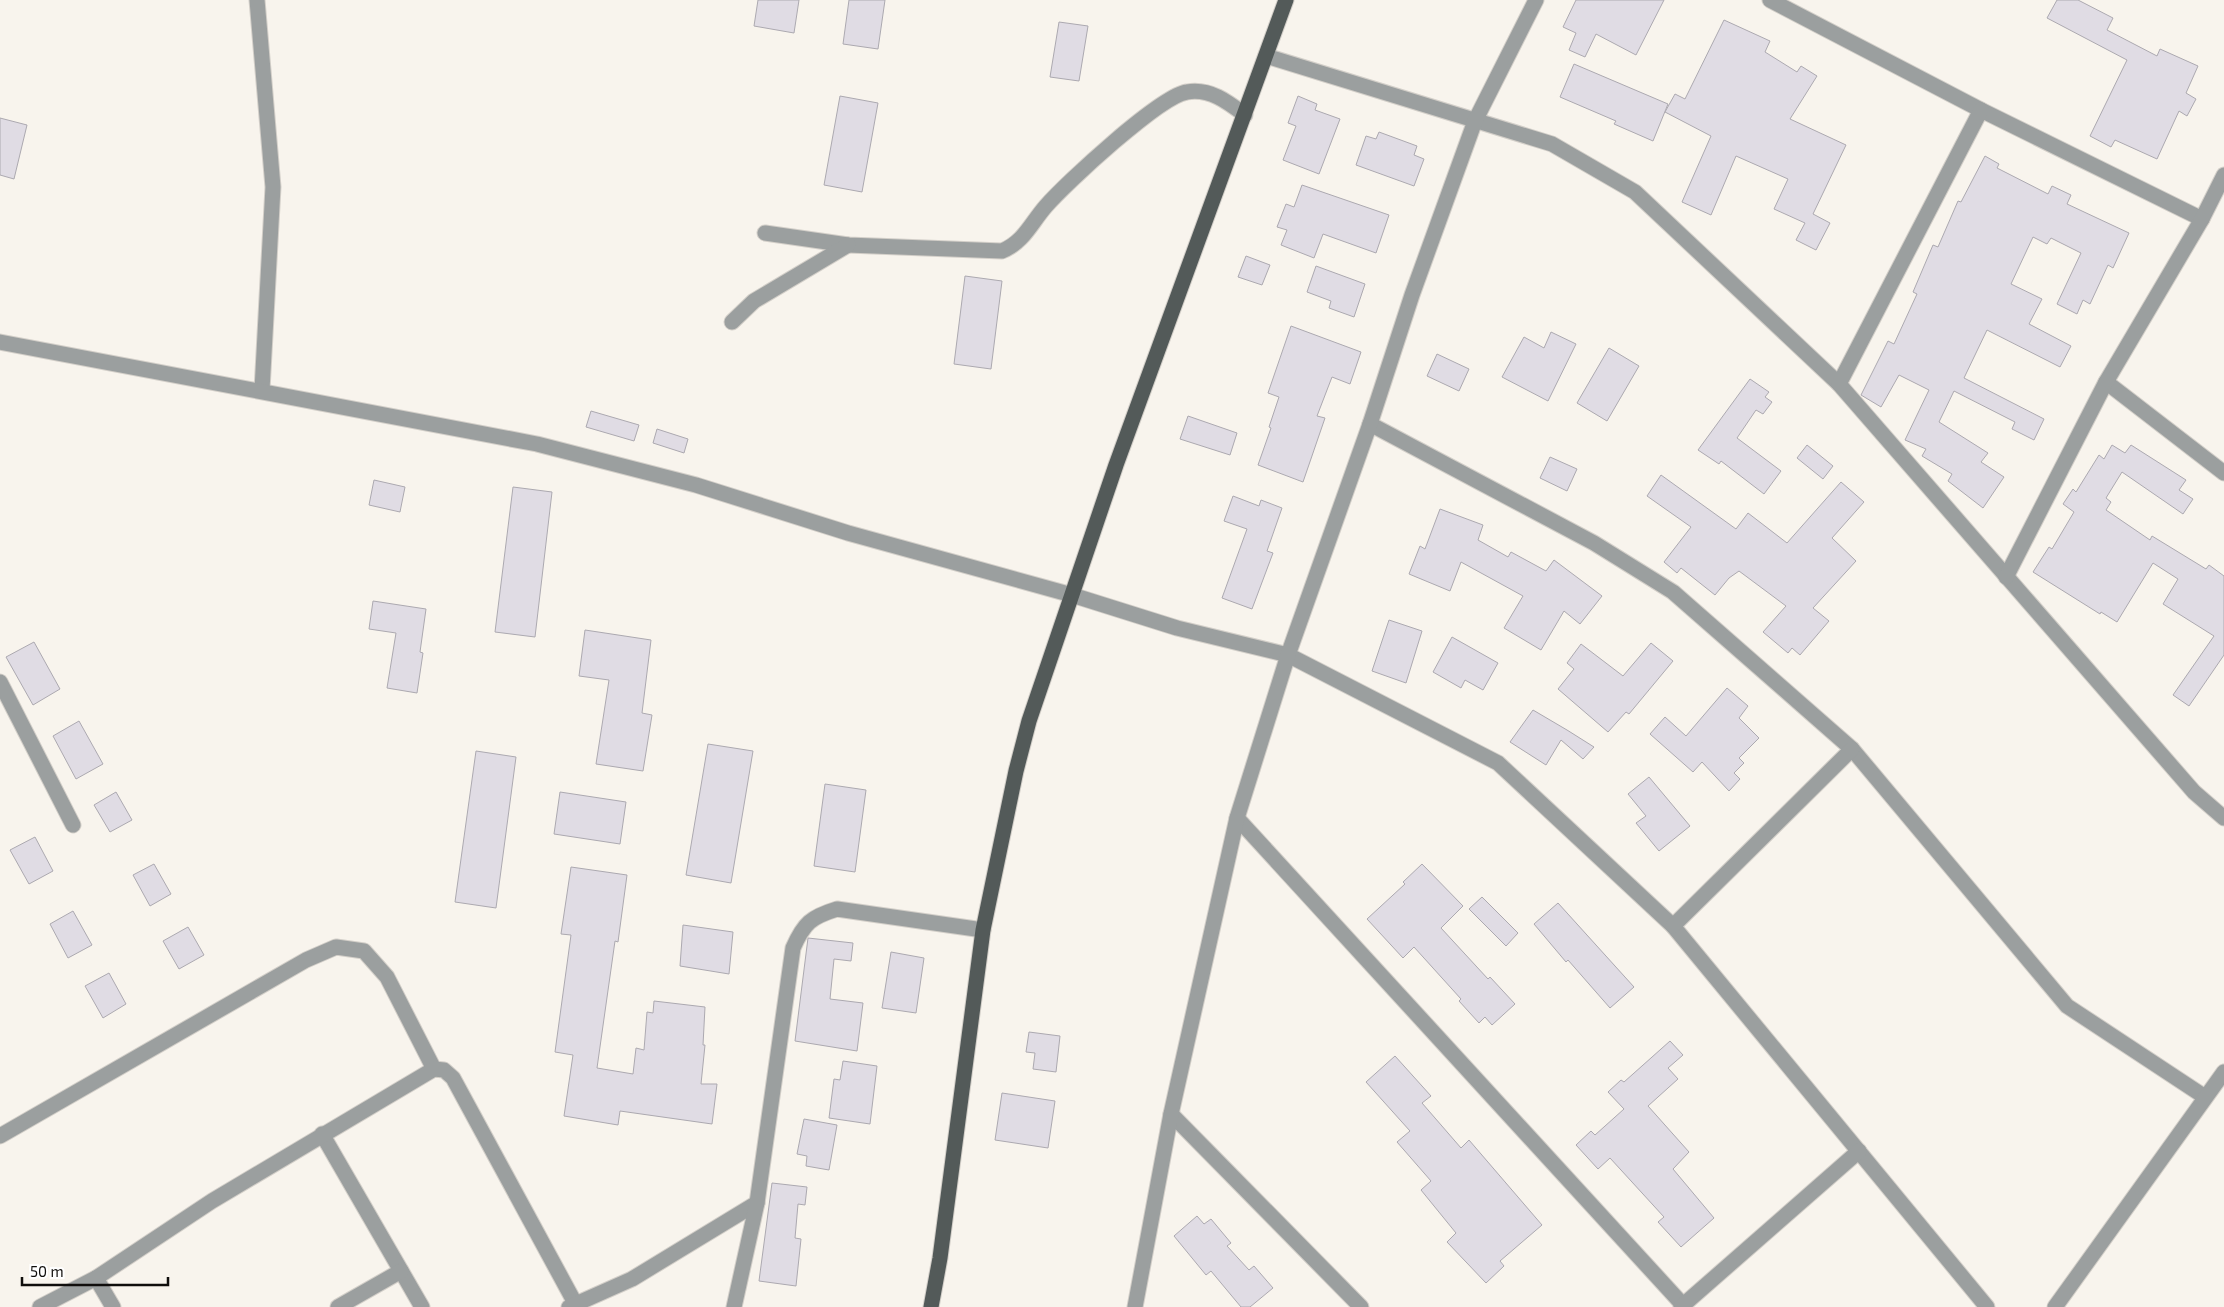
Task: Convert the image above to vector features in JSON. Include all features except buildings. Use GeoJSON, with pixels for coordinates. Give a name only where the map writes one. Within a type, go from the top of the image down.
{"type":"FeatureCollection","features":[{"type":"Feature","properties":{"kind":"main road"},"geometry":{"type":"LineString","coordinates":[[931,1307],[941,1248],[983,930],[1016,771],[1029,721],[1116,464],[1286,0]]}},
{"type":"Feature","properties":{"kind":"street"},"geometry":{"type":"LineString","coordinates":[[257,0],[274,186],[262,390]]}},
{"type":"Feature","properties":{"kind":"street"},"geometry":{"type":"LineString","coordinates":[[1135,1307],[1171,1114],[1237,818],[1288,655],[1370,424],[1412,295],[1475,121],[1536,0]]}},
{"type":"Feature","properties":{"kind":"street"},"geometry":{"type":"LineString","coordinates":[[1770,0],[1981,110],[2202,219]]}},
{"type":"Feature","properties":{"kind":"street"},"geometry":{"type":"LineString","coordinates":[[1266,56],[1552,144],[1636,192],[1839,384],[2194,792],[2224,818]]}},
{"type":"Feature","properties":{"kind":"street"},"geometry":{"type":"LineString","coordinates":[[764,232],[848,245],[1002,251],[1014,246],[1046,206],[1098,154],[1168,100],[1186,92],[1204,92],[1221,97],[1245,115]]}},
{"type":"Feature","properties":{"kind":"street"},"geometry":{"type":"LineString","coordinates":[[1839,384],[1981,110]]}},
{"type":"Feature","properties":{"kind":"street"},"geometry":{"type":"LineString","coordinates":[[2006,577],[2106,382],[2202,219],[2224,175]]}},
{"type":"Feature","properties":{"kind":"street"},"geometry":{"type":"LineString","coordinates":[[732,322],[754,301],[848,245]]}},
{"type":"Feature","properties":{"kind":"street"},"geometry":{"type":"LineString","coordinates":[[0,342],[262,390],[537,444],[696,485],[848,533],[1072,595],[1177,628],[1288,655],[1498,763],[1674,926],[1987,1307]]}},
{"type":"Feature","properties":{"kind":"street"},"geometry":{"type":"LineString","coordinates":[[2106,382],[2224,473]]}},
{"type":"Feature","properties":{"kind":"street"},"geometry":{"type":"LineString","coordinates":[[1370,424],[1594,543],[1673,592],[1852,749],[2067,1006],[2205,1097]]}},
{"type":"Feature","properties":{"kind":"street"},"geometry":{"type":"LineString","coordinates":[[0,682],[73,825]]}},
{"type":"Feature","properties":{"kind":"street"},"geometry":{"type":"LineString","coordinates":[[1674,926],[1852,749]]}},
{"type":"Feature","properties":{"kind":"street"},"geometry":{"type":"LineString","coordinates":[[1237,818],[1682,1306],[1860,1151]]}},
{"type":"Feature","properties":{"kind":"street"},"geometry":{"type":"LineString","coordinates":[[734,1307],[756,1203],[793,948],[802,928],[817,915],[837,909],[983,930]]}},
{"type":"Feature","properties":{"kind":"street"},"geometry":{"type":"LineString","coordinates":[[0,1136],[306,960],[336,947],[364,950],[387,977],[434,1069]]}},
{"type":"Feature","properties":{"kind":"street"},"geometry":{"type":"LineString","coordinates":[[40,1307],[96,1278],[212,1200],[434,1069],[444,1070],[453,1078],[572,1305],[632,1279],[756,1203]]}},
{"type":"Feature","properties":{"kind":"street"},"geometry":{"type":"LineString","coordinates":[[2055,1307],[2224,1072]]}},
{"type":"Feature","properties":{"kind":"street"},"geometry":{"type":"LineString","coordinates":[[1171,1114],[1361,1307]]}},
{"type":"Feature","properties":{"kind":"street"},"geometry":{"type":"LineString","coordinates":[[322,1134],[422,1307]]}},
{"type":"Feature","properties":{"kind":"street"},"geometry":{"type":"LineString","coordinates":[[338,1307],[401,1271]]}},
{"type":"Feature","properties":{"kind":"street"},"geometry":{"type":"LineString","coordinates":[[96,1278],[113,1307]]}}]}
